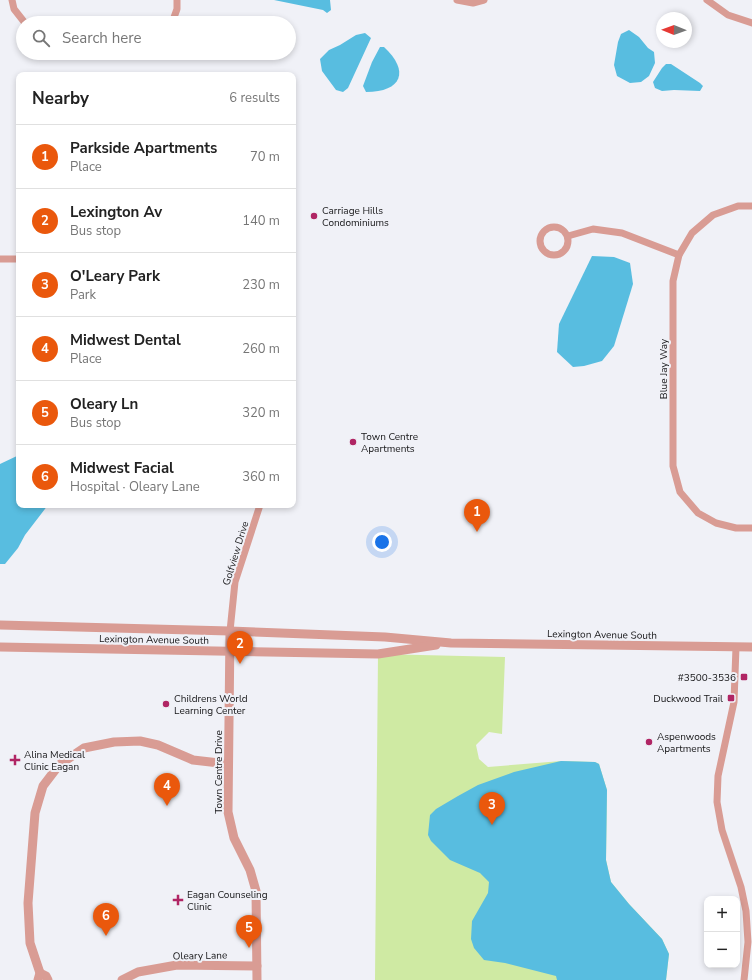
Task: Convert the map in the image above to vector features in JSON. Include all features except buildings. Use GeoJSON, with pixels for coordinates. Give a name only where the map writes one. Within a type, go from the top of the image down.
{"type":"FeatureCollection","features":[{"type":"Feature","properties":{"kind":"street"},"geometry":{"type":"LineString","coordinates":[[12,0],[14,9],[20,16]]}},
{"type":"Feature","properties":{"kind":"street"},"geometry":{"type":"LineString","coordinates":[[174,16],[177,0]]}},
{"type":"Feature","properties":{"kind":"street"},"geometry":{"type":"LineString","coordinates":[[457,0],[473,3],[484,0]]}},
{"type":"Feature","properties":{"kind":"street"},"geometry":{"type":"LineString","coordinates":[[707,0],[728,15],[752,23]]}},
{"type":"Feature","properties":{"kind":"street","name":"Blue Jay Way"},"geometry":{"type":"LineString","coordinates":[[752,206],[738,206],[713,215],[692,233],[679,255],[673,281],[673,466],[680,492],[698,513],[716,523],[736,528],[752,528]]}},
{"type":"Feature","properties":{"kind":"street"},"geometry":{"type":"LineString","coordinates":[[553,226],[562,229],[568,236],[569,241],[566,250],[558,255],[549,254],[542,248],[540,243],[540,238],[545,230],[553,226]]}},
{"type":"Feature","properties":{"kind":"street"},"geometry":{"type":"LineString","coordinates":[[568,236],[593,229],[622,233],[679,255]]}},
{"type":"Feature","properties":{"kind":"street"},"geometry":{"type":"LineString","coordinates":[[0,259],[16,259]]}},
{"type":"Feature","properties":{"kind":"street","name":"Golfview Drive"},"geometry":{"type":"LineString","coordinates":[[230,631],[235,582],[259,508]]}},
{"type":"Feature","properties":{"kind":"street","name":"Lexington Avenue South"},"geometry":{"type":"LineString","coordinates":[[0,625],[230,631],[385,637],[451,642],[752,647]]}},
{"type":"Feature","properties":{"kind":"street","name":"Town Centre Drive"},"geometry":{"type":"LineString","coordinates":[[230,631],[228,812],[234,838],[250,870],[256,891],[257,980]]}},
{"type":"Feature","properties":{"kind":"street","name":"Lexington Avenue South"},"geometry":{"type":"LineString","coordinates":[[0,647],[378,654],[451,642]]}},
{"type":"Feature","properties":{"kind":"street"},"geometry":{"type":"LineString","coordinates":[[736,647],[734,702],[718,776],[717,802],[722,830],[741,887],[746,911],[748,942],[744,980]]}},
{"type":"Feature","properties":{"kind":"street"},"geometry":{"type":"LineString","coordinates":[[48,980],[46,976],[39,977],[30,944],[28,910],[34,813],[42,786],[59,765],[84,748],[114,742],[140,742],[158,745],[193,760],[228,764]]}},
{"type":"Feature","properties":{"kind":"street","name":"Oleary Lane"},"geometry":{"type":"LineString","coordinates":[[122,980],[138,972],[178,965],[257,966]]}},
{"type":"Feature","properties":{"kind":"green space"},"geometry":{"type":"Polygon","coordinates":[[[378,654],[505,657],[502,734],[489,732],[476,745],[479,759],[488,767],[561,761],[595,762],[599,764],[607,790],[606,860],[611,882],[629,904],[662,939],[669,954],[666,980],[375,980],[378,654]]]}},
{"type":"Feature","properties":{"kind":"water"},"geometry":{"type":"Polygon","coordinates":[[[274,0],[330,0],[331,10],[327,13],[323,10],[274,0]]]}},
{"type":"Feature","properties":{"kind":"water"},"geometry":{"type":"Polygon","coordinates":[[[629,30],[639,37],[648,48],[654,52],[655,63],[649,76],[641,82],[630,83],[617,76],[614,65],[621,34],[629,30]]]}},
{"type":"Feature","properties":{"kind":"water"},"geometry":{"type":"Polygon","coordinates":[[[365,33],[371,38],[348,88],[343,92],[336,90],[322,71],[320,59],[329,50],[356,35],[365,33]]]}},
{"type":"Feature","properties":{"kind":"water"},"geometry":{"type":"Polygon","coordinates":[[[380,47],[384,47],[397,64],[399,72],[398,78],[394,84],[388,88],[366,92],[363,86],[372,62],[380,47]]]}},
{"type":"Feature","properties":{"kind":"water"},"geometry":{"type":"Polygon","coordinates":[[[666,64],[671,64],[700,83],[703,86],[700,91],[662,91],[655,88],[653,82],[666,64]]]}},
{"type":"Feature","properties":{"kind":"water"},"geometry":{"type":"Polygon","coordinates":[[[592,256],[614,257],[630,263],[633,284],[614,346],[602,361],[584,366],[573,367],[557,352],[559,324],[592,256]]]}},
{"type":"Feature","properties":{"kind":"water"},"geometry":{"type":"Polygon","coordinates":[[[16,456],[16,508],[46,508],[5,564],[0,564],[0,464],[16,456]]]}},
{"type":"Feature","properties":{"kind":"water"},"geometry":{"type":"Polygon","coordinates":[[[561,761],[595,762],[599,764],[607,790],[606,860],[611,882],[629,904],[662,939],[669,954],[666,980],[557,980],[556,976],[505,963],[484,960],[474,948],[471,939],[472,921],[488,893],[489,882],[480,873],[450,860],[431,841],[428,835],[430,815],[436,809],[478,785],[514,772],[561,761]]]}},
{"type":"Feature","properties":{"kind":"place","name":"Carriage Hills Condominiums"},"geometry":{"type":"Point","coordinates":[314,216]}},
{"type":"Feature","properties":{"kind":"place","name":"Town Centre Apartments"},"geometry":{"type":"Point","coordinates":[353,442]}},
{"type":"Feature","properties":{"kind":"place","name":"Parkside Apartments"},"geometry":{"type":"Point","coordinates":[477,532]}},
{"type":"Feature","properties":{"kind":"place","name":"Lexington Av"},"geometry":{"type":"Point","coordinates":[240,664]}},
{"type":"Feature","properties":{"kind":"place","name":"#3500-3536"},"geometry":{"type":"Point","coordinates":[744,677]}},
{"type":"Feature","properties":{"kind":"place","name":"Duckwood Trail"},"geometry":{"type":"Point","coordinates":[731,698]}},
{"type":"Feature","properties":{"kind":"place","name":"Childrens World Learning Center"},"geometry":{"type":"Point","coordinates":[166,704]}},
{"type":"Feature","properties":{"kind":"place","name":"Aspenwoods Apartments"},"geometry":{"type":"Point","coordinates":[649,742]}},
{"type":"Feature","properties":{"kind":"place","name":"Alina Medical Clinic Eagan"},"geometry":{"type":"Point","coordinates":[15,760]}},
{"type":"Feature","properties":{"kind":"place","name":"Midwest Dental"},"geometry":{"type":"Point","coordinates":[167,806]}},
{"type":"Feature","properties":{"kind":"place","name":"O'Leary Park"},"geometry":{"type":"Point","coordinates":[492,825]}},
{"type":"Feature","properties":{"kind":"place","name":"Eagan Counseling Clinic"},"geometry":{"type":"Point","coordinates":[178,900]}},
{"type":"Feature","properties":{"kind":"place","name":"Midwest Facial"},"geometry":{"type":"Point","coordinates":[106,936]}},
{"type":"Feature","properties":{"kind":"place","name":"Oleary Ln"},"geometry":{"type":"Point","coordinates":[249,948]}}]}
